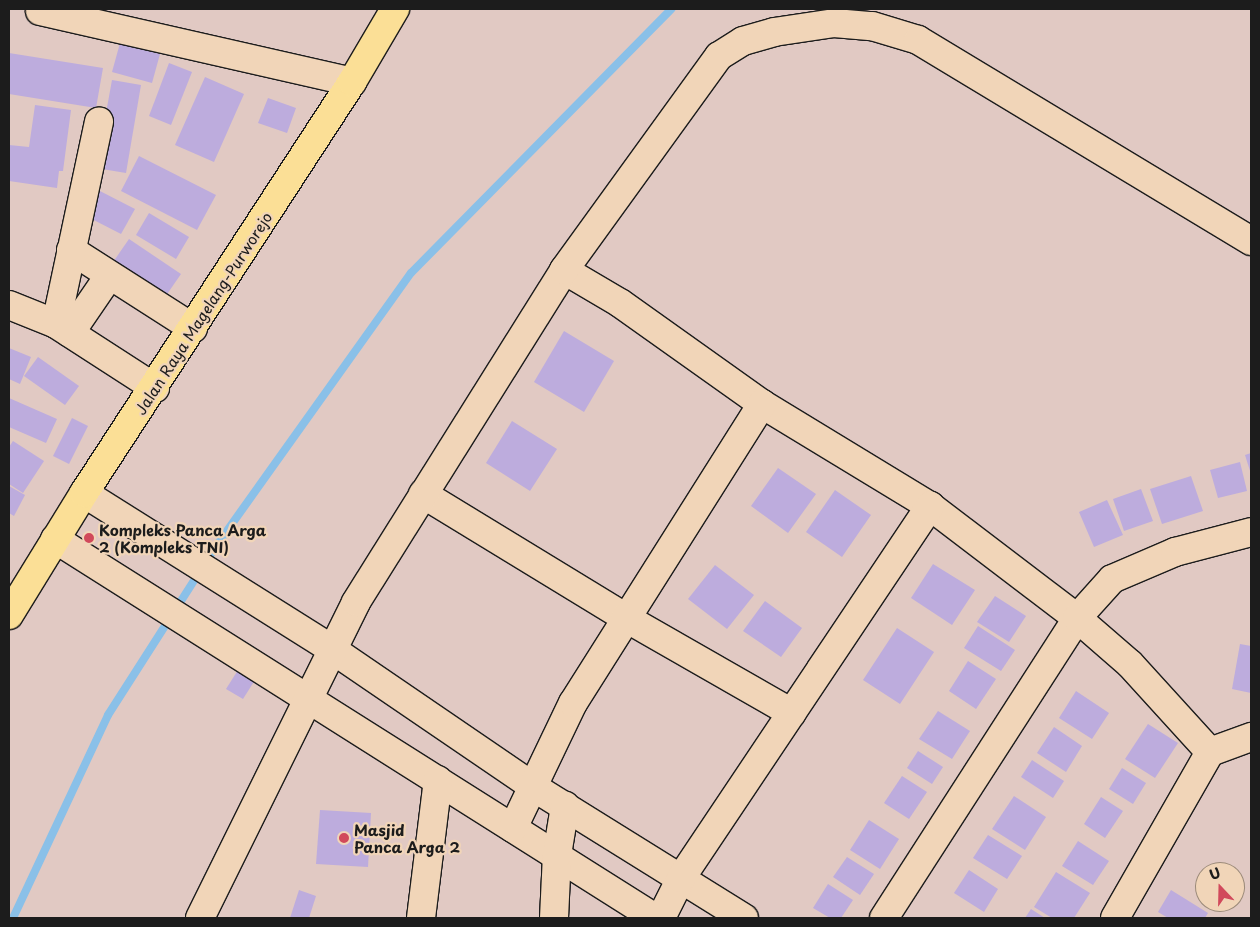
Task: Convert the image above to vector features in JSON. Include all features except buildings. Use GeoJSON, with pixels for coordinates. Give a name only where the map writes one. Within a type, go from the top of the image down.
{"type":"FeatureCollection","features":[{"type":"Feature","properties":{"kind":"main road","name":"Jalan Raya Magelang-Purworejo"},"geometry":{"type":"LineString","coordinates":[[12,602],[155,388],[352,82],[395,9]]}},
{"type":"Feature","properties":{"kind":"street"},"geometry":{"type":"LineString","coordinates":[[40,11],[352,82]]}},
{"type":"Feature","properties":{"kind":"street"},"geometry":{"type":"LineString","coordinates":[[210,915],[310,697],[356,602],[564,270],[719,56],[743,41],[774,32],[834,23],[872,26],[918,40],[1251,241]]}},
{"type":"Feature","properties":{"kind":"street"},"geometry":{"type":"LineString","coordinates":[[63,329],[71,250],[99,122]]}},
{"type":"Feature","properties":{"kind":"street"},"geometry":{"type":"LineString","coordinates":[[71,250],[193,328]]}},
{"type":"Feature","properties":{"kind":"street"},"geometry":{"type":"LineString","coordinates":[[564,270],[620,303],[762,404],[930,506],[1078,618],[1130,664],[1210,752]]}},
{"type":"Feature","properties":{"kind":"street"},"geometry":{"type":"LineString","coordinates":[[63,329],[109,276]]}},
{"type":"Feature","properties":{"kind":"street"},"geometry":{"type":"LineString","coordinates":[[9,305],[63,329],[155,388]]}},
{"type":"Feature","properties":{"kind":"street"},"geometry":{"type":"LineString","coordinates":[[513,828],[535,788],[572,703],[762,404]]}},
{"type":"Feature","properties":{"kind":"street"},"geometry":{"type":"LineString","coordinates":[[84,493],[265,609],[333,650],[535,788],[744,918]]}},
{"type":"Feature","properties":{"kind":"street"},"geometry":{"type":"LineString","coordinates":[[424,494],[626,618],[792,713]]}},
{"type":"Feature","properties":{"kind":"street"},"geometry":{"type":"LineString","coordinates":[[661,918],[681,878],[930,506]]}},
{"type":"Feature","properties":{"kind":"street"},"geometry":{"type":"LineString","coordinates":[[884,918],[1078,618],[1112,579],[1175,552],[1251,532]]}},
{"type":"Feature","properties":{"kind":"street"},"geometry":{"type":"LineString","coordinates":[[55,538],[310,697],[655,918]]}},
{"type":"Feature","properties":{"kind":"street"},"geometry":{"type":"LineString","coordinates":[[1115,918],[1210,752],[1251,737]]}},
{"type":"Feature","properties":{"kind":"street"},"geometry":{"type":"LineString","coordinates":[[420,918],[438,780]]}},
{"type":"Feature","properties":{"kind":"street"},"geometry":{"type":"LineString","coordinates":[[554,918],[557,855],[565,806]]}},
{"type":"Feature","properties":{"kind":"waterway"},"geometry":{"type":"LineString","coordinates":[[13,918],[108,715],[214,549],[411,273],[671,9]]}},
{"type":"Feature","properties":{"kind":"place","name":"Kompleks Panca Arga 2 (Kompleks TNI)"},"geometry":{"type":"Point","coordinates":[89,538]}},
{"type":"Feature","properties":{"kind":"place","name":"Masjid Panca Arga 2"},"geometry":{"type":"Point","coordinates":[344,838]}}]}
